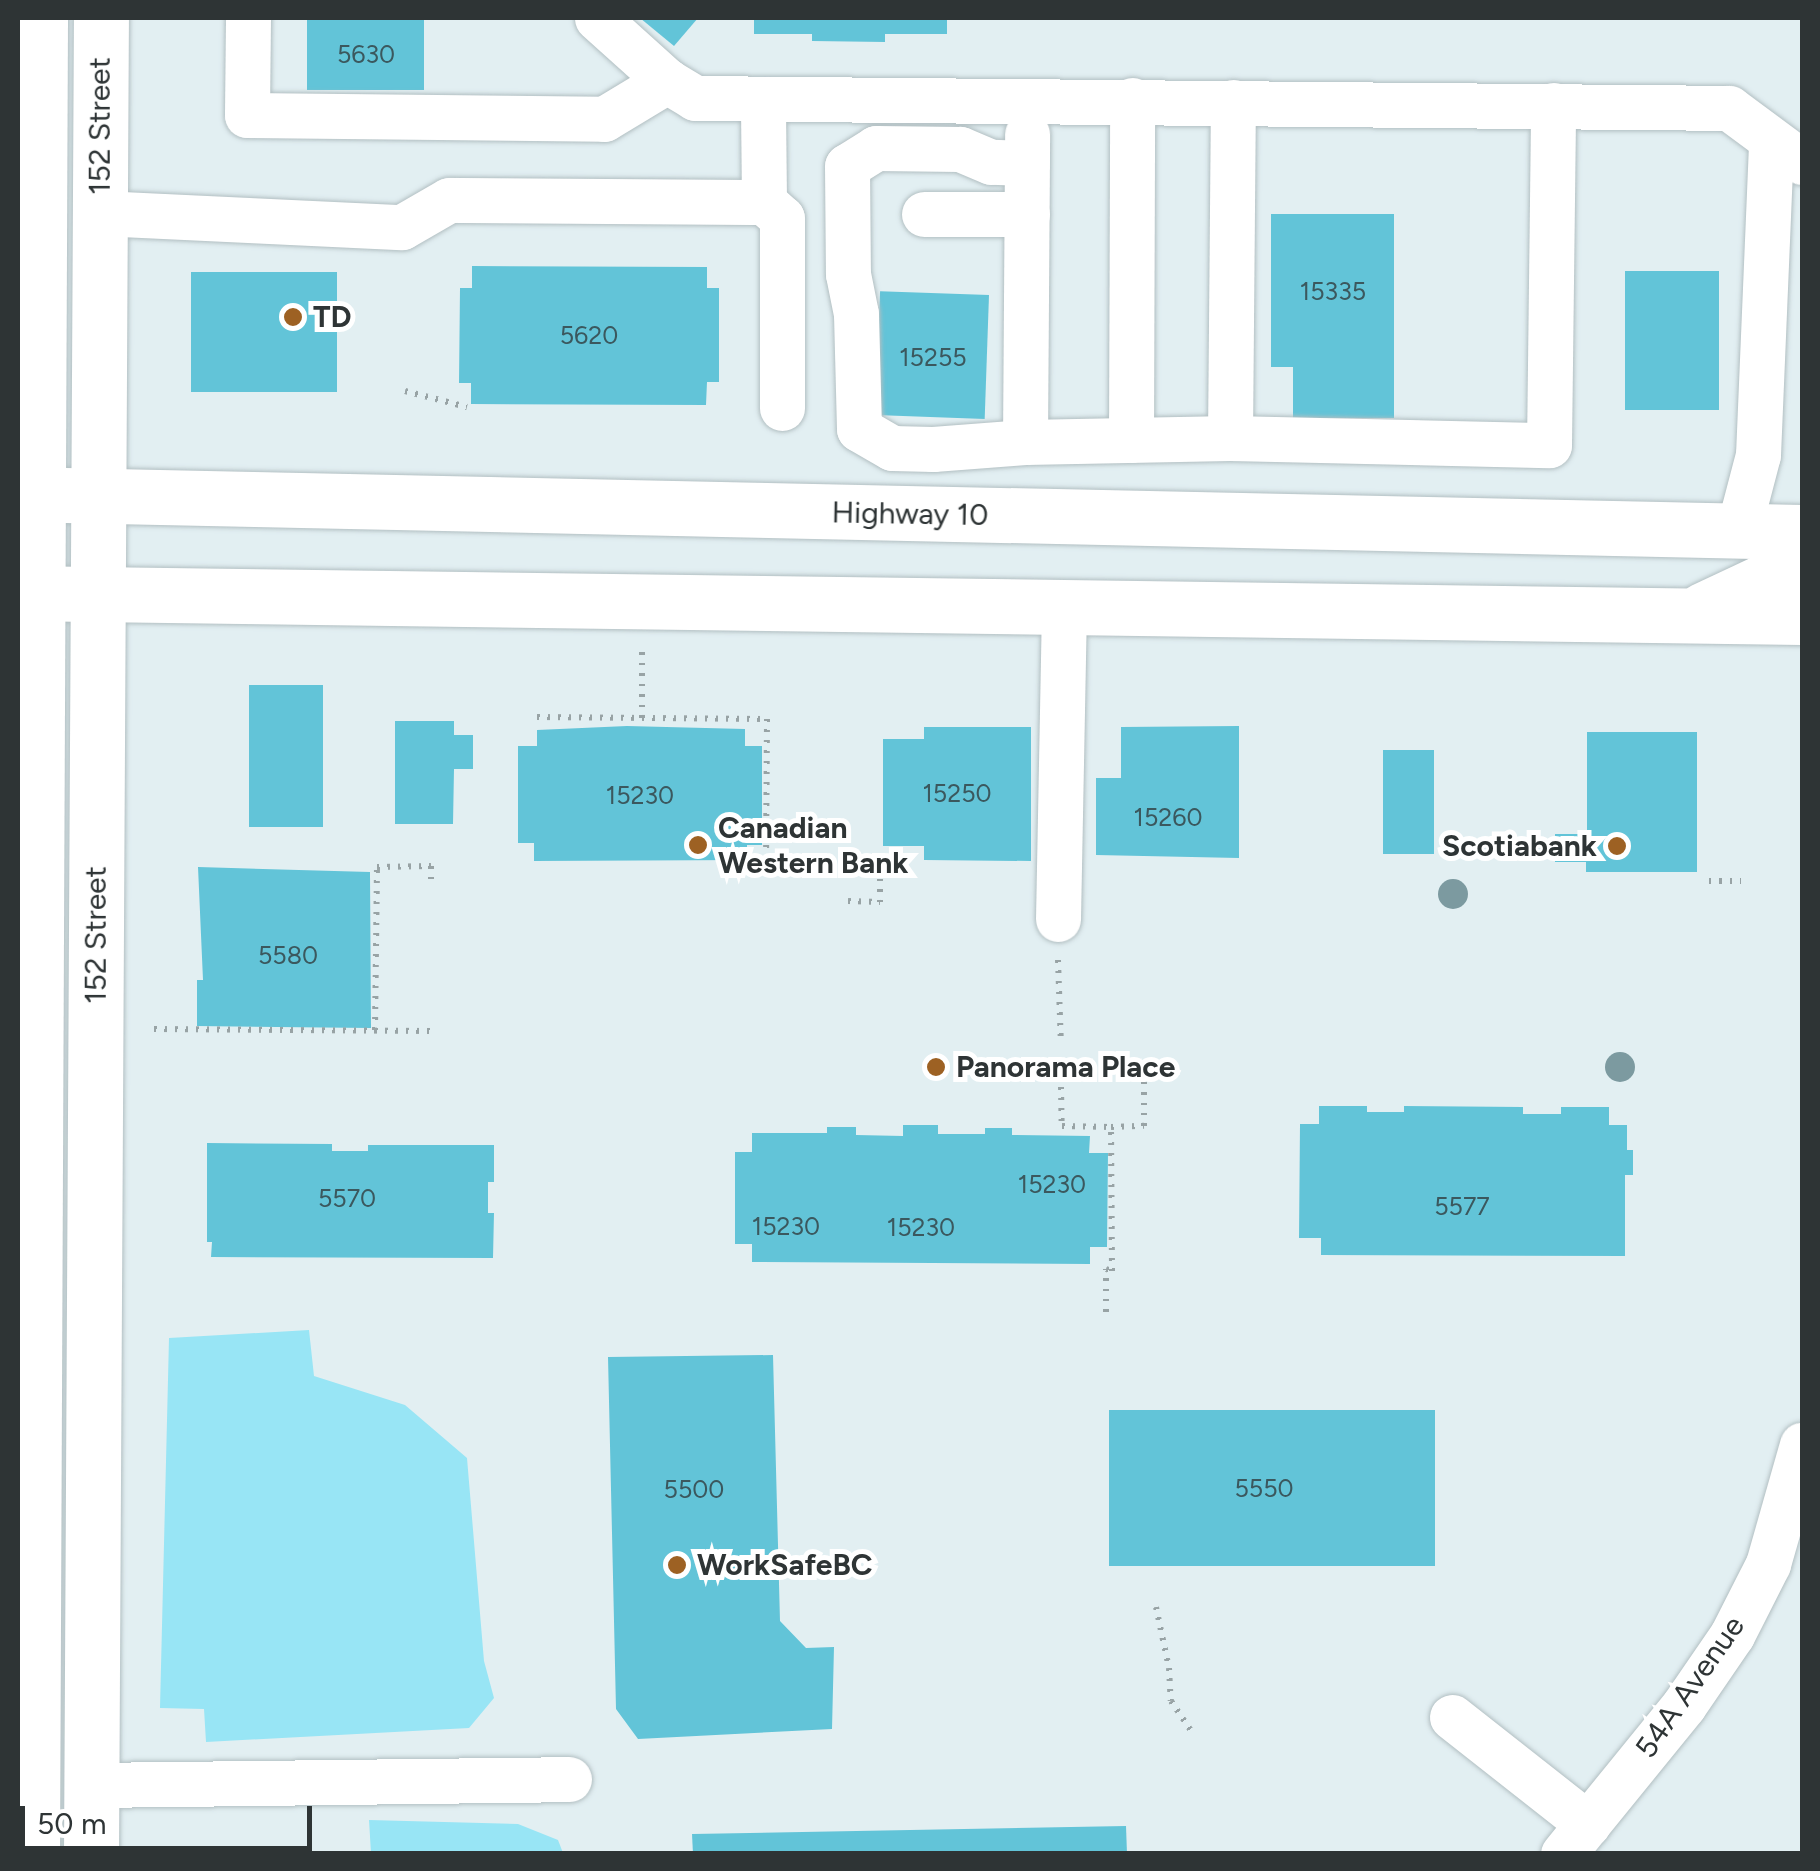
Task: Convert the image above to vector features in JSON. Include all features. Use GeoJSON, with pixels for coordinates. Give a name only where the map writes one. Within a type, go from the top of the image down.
{"type":"FeatureCollection","features":[{"type":"Feature","properties":{"kind":"main road","name":"152 Street"},"geometry":{"type":"LineString","coordinates":[[32,1854],[25,1617],[28,494],[40,18]]}},
{"type":"Feature","properties":{"kind":"main road","name":"152 Street"},"geometry":{"type":"LineString","coordinates":[[91,1854],[101,18]]}},
{"type":"Feature","properties":{"kind":"main road","name":"Highway 10"},"geometry":{"type":"LineString","coordinates":[[28,494],[1802,532]]}},
{"type":"Feature","properties":{"kind":"main road"},"geometry":{"type":"LineString","coordinates":[[1692,616],[1786,571],[1802,558]]}},
{"type":"Feature","properties":{"kind":"main road"},"geometry":{"type":"LineString","coordinates":[[28,593],[1802,617]]}},
{"type":"Feature","properties":{"kind":"street"},"geometry":{"type":"LineString","coordinates":[[248,18],[247,115],[604,119],[667,81]]}},
{"type":"Feature","properties":{"kind":"street"},"geometry":{"type":"LineString","coordinates":[[597,18],[667,81],[695,98],[1728,108],[1787,151],[1758,455],[1738,531]]}},
{"type":"Feature","properties":{"kind":"street"},"geometry":{"type":"LineString","coordinates":[[763,98],[764,202]]}},
{"type":"Feature","properties":{"kind":"street"},"geometry":{"type":"LineString","coordinates":[[1025,442],[1028,99]]}},
{"type":"Feature","properties":{"kind":"street"},"geometry":{"type":"LineString","coordinates":[[1131,440],[1132,100]]}},
{"type":"Feature","properties":{"kind":"street"},"geometry":{"type":"LineString","coordinates":[[1230,438],[1233,102]]}},
{"type":"Feature","properties":{"kind":"street"},"geometry":{"type":"LineString","coordinates":[[1027,163],[990,162],[960,149],[876,148],[847,166],[848,274],[856,314],[859,429],[892,448],[933,450],[1025,442],[1230,438],[1548,445],[1553,105]]}},
{"type":"Feature","properties":{"kind":"street"},"geometry":{"type":"LineString","coordinates":[[100,213],[402,227],[449,200],[764,202],[782,218],[782,408]]}},
{"type":"Feature","properties":{"kind":"street"},"geometry":{"type":"LineString","coordinates":[[924,214],[1027,214]]}},
{"type":"Feature","properties":{"kind":"street"},"geometry":{"type":"LineString","coordinates":[[1058,938],[1064,610]]}},
{"type":"Feature","properties":{"kind":"street","name":"54A Avenue"},"geometry":{"type":"LineString","coordinates":[[1576,1839],[1732,1635],[1768,1564],[1802,1445]]}},
{"type":"Feature","properties":{"kind":"street"},"geometry":{"type":"LineString","coordinates":[[1452,1717],[1576,1839]]}},
{"type":"Feature","properties":{"kind":"street"},"geometry":{"type":"LineString","coordinates":[[91,1785],[569,1779]]}},
{"type":"Feature","properties":{"kind":"path"},"geometry":{"type":"LineString","coordinates":[[405,391],[467,406]]}},
{"type":"Feature","properties":{"kind":"path"},"geometry":{"type":"LineString","coordinates":[[642,645],[642,718]]}},
{"type":"Feature","properties":{"kind":"path"},"geometry":{"type":"LineString","coordinates":[[536,717],[766,719],[766,867]]}},
{"type":"Feature","properties":{"kind":"path"},"geometry":{"type":"LineString","coordinates":[[848,901],[880,902],[880,865]]}},
{"type":"Feature","properties":{"kind":"path"},"geometry":{"type":"LineString","coordinates":[[375,1030],[376,867],[431,866],[431,882]]}},
{"type":"Feature","properties":{"kind":"path"},"geometry":{"type":"LineString","coordinates":[[1710,881],[1741,881]]}},
{"type":"Feature","properties":{"kind":"path"},"geometry":{"type":"LineString","coordinates":[[1058,938],[1061,1044]]}},
{"type":"Feature","properties":{"kind":"path"},"geometry":{"type":"LineString","coordinates":[[154,1029],[432,1031]]}},
{"type":"Feature","properties":{"kind":"path"},"geometry":{"type":"LineString","coordinates":[[1061,1087],[1062,1126],[1144,1126],[1144,1065]]}},
{"type":"Feature","properties":{"kind":"path"},"geometry":{"type":"LineString","coordinates":[[1106,1312],[1106,1270],[1112,1271],[1111,1126]]}},
{"type":"Feature","properties":{"kind":"path"},"geometry":{"type":"LineString","coordinates":[[1156,1607],[1170,1701],[1192,1731]]}},
{"type":"Feature","properties":{"kind":"shaded area"},"geometry":{"type":"Polygon","coordinates":[[[309,1330],[314,1376],[405,1405],[467,1458],[484,1661],[494,1698],[469,1728],[206,1742],[204,1709],[160,1708],[169,1338],[309,1330]]]}},
{"type":"Feature","properties":{"kind":"shaded area"},"geometry":{"type":"Polygon","coordinates":[[[369,1820],[518,1824],[558,1840],[563,1853],[371,1853],[369,1820]]]}},
{"type":"Feature","properties":{"kind":"building"},"geometry":{"type":"Polygon","coordinates":[[[307,18],[424,18],[424,90],[307,90],[307,18]]]}},
{"type":"Feature","properties":{"kind":"building"},"geometry":{"type":"Polygon","coordinates":[[[640,18],[698,18],[674,46],[640,18]]]}},
{"type":"Feature","properties":{"kind":"building"},"geometry":{"type":"Polygon","coordinates":[[[754,18],[947,18],[947,34],[885,34],[885,42],[812,41],[812,34],[754,34],[754,18]]]}},
{"type":"Feature","properties":{"kind":"building"},"geometry":{"type":"Polygon","coordinates":[[[1271,214],[1394,214],[1394,418],[1293,418],[1293,367],[1271,367],[1271,214]]]}},
{"type":"Feature","properties":{"kind":"building"},"geometry":{"type":"Polygon","coordinates":[[[472,266],[707,267],[707,288],[719,288],[719,382],[707,382],[706,405],[471,404],[471,383],[459,383],[460,288],[472,288],[472,266]]]}},
{"type":"Feature","properties":{"kind":"building"},"geometry":{"type":"Polygon","coordinates":[[[1625,271],[1719,271],[1719,410],[1625,410],[1625,271]]]}},
{"type":"Feature","properties":{"kind":"building"},"geometry":{"type":"Polygon","coordinates":[[[191,272],[337,272],[337,392],[191,392],[191,272]]]}},
{"type":"Feature","properties":{"kind":"building"},"geometry":{"type":"Polygon","coordinates":[[[880,291],[989,295],[985,419],[876,415],[880,291]]]}},
{"type":"Feature","properties":{"kind":"building"},"geometry":{"type":"Polygon","coordinates":[[[249,685],[323,685],[323,827],[249,827],[249,685]]]}},
{"type":"Feature","properties":{"kind":"building"},"geometry":{"type":"Polygon","coordinates":[[[395,721],[454,721],[454,735],[473,735],[473,769],[454,769],[453,824],[395,824],[395,721]]]}},
{"type":"Feature","properties":{"kind":"building"},"geometry":{"type":"Polygon","coordinates":[[[627,726],[745,729],[745,746],[762,746],[762,845],[747,845],[747,860],[534,861],[534,843],[518,843],[518,746],[537,746],[537,730],[627,726]]]}},
{"type":"Feature","properties":{"kind":"building"},"geometry":{"type":"Polygon","coordinates":[[[1239,726],[1239,858],[1096,855],[1096,778],[1121,778],[1121,727],[1239,726]]]}},
{"type":"Feature","properties":{"kind":"building"},"geometry":{"type":"Polygon","coordinates":[[[924,727],[1031,727],[1031,861],[924,860],[924,846],[883,846],[883,739],[924,739],[924,727]]]}},
{"type":"Feature","properties":{"kind":"building"},"geometry":{"type":"Polygon","coordinates":[[[1587,732],[1697,732],[1697,872],[1586,872],[1586,862],[1555,862],[1555,834],[1587,834],[1587,732]]]}},
{"type":"Feature","properties":{"kind":"building"},"geometry":{"type":"Polygon","coordinates":[[[1383,750],[1434,750],[1434,854],[1383,854],[1383,750]]]}},
{"type":"Feature","properties":{"kind":"building"},"geometry":{"type":"Polygon","coordinates":[[[198,867],[370,872],[371,1028],[197,1026],[197,980],[203,980],[198,867]]]}},
{"type":"Feature","properties":{"kind":"building"},"geometry":{"type":"Polygon","coordinates":[[[1319,1106],[1367,1106],[1367,1112],[1404,1112],[1404,1106],[1523,1107],[1523,1114],[1561,1114],[1561,1107],[1609,1107],[1609,1125],[1627,1125],[1627,1150],[1633,1150],[1633,1175],[1625,1175],[1625,1256],[1321,1255],[1321,1238],[1299,1238],[1300,1124],[1319,1124],[1319,1106]]]}},
{"type":"Feature","properties":{"kind":"building"},"geometry":{"type":"Polygon","coordinates":[[[903,1125],[938,1125],[938,1134],[985,1134],[985,1128],[1012,1128],[1012,1135],[1090,1136],[1089,1153],[1108,1153],[1107,1247],[1090,1247],[1090,1264],[752,1262],[752,1244],[735,1244],[735,1152],[752,1152],[752,1133],[827,1133],[827,1127],[856,1127],[856,1135],[903,1136],[903,1125]]]}},
{"type":"Feature","properties":{"kind":"building"},"geometry":{"type":"Polygon","coordinates":[[[207,1143],[332,1144],[332,1151],[368,1151],[368,1145],[494,1145],[494,1182],[488,1182],[488,1213],[494,1213],[493,1258],[211,1257],[212,1242],[207,1242],[207,1143]]]}},
{"type":"Feature","properties":{"kind":"building"},"geometry":{"type":"Polygon","coordinates":[[[773,1355],[780,1621],[806,1648],[834,1647],[832,1729],[638,1739],[616,1709],[608,1357],[773,1355]]]}},
{"type":"Feature","properties":{"kind":"building"},"geometry":{"type":"Polygon","coordinates":[[[1109,1410],[1435,1410],[1435,1566],[1109,1566],[1109,1410]]]}},
{"type":"Feature","properties":{"kind":"building"},"geometry":{"type":"Polygon","coordinates":[[[1126,1826],[1127,1854],[693,1854],[692,1834],[1126,1826]]]}},
{"type":"Feature","properties":{"kind":"place","name":"TD"},"geometry":{"type":"Point","coordinates":[293,317]}},
{"type":"Feature","properties":{"kind":"place","name":"Canadian Western Bank"},"geometry":{"type":"Point","coordinates":[698,845]}},
{"type":"Feature","properties":{"kind":"place","name":"Scotiabank"},"geometry":{"type":"Point","coordinates":[1617,846]}},
{"type":"Feature","properties":{"kind":"place","name":"Panorama Place"},"geometry":{"type":"Point","coordinates":[936,1067]}},
{"type":"Feature","properties":{"kind":"place","name":"WorkSafeBC"},"geometry":{"type":"Point","coordinates":[677,1565]}}]}
